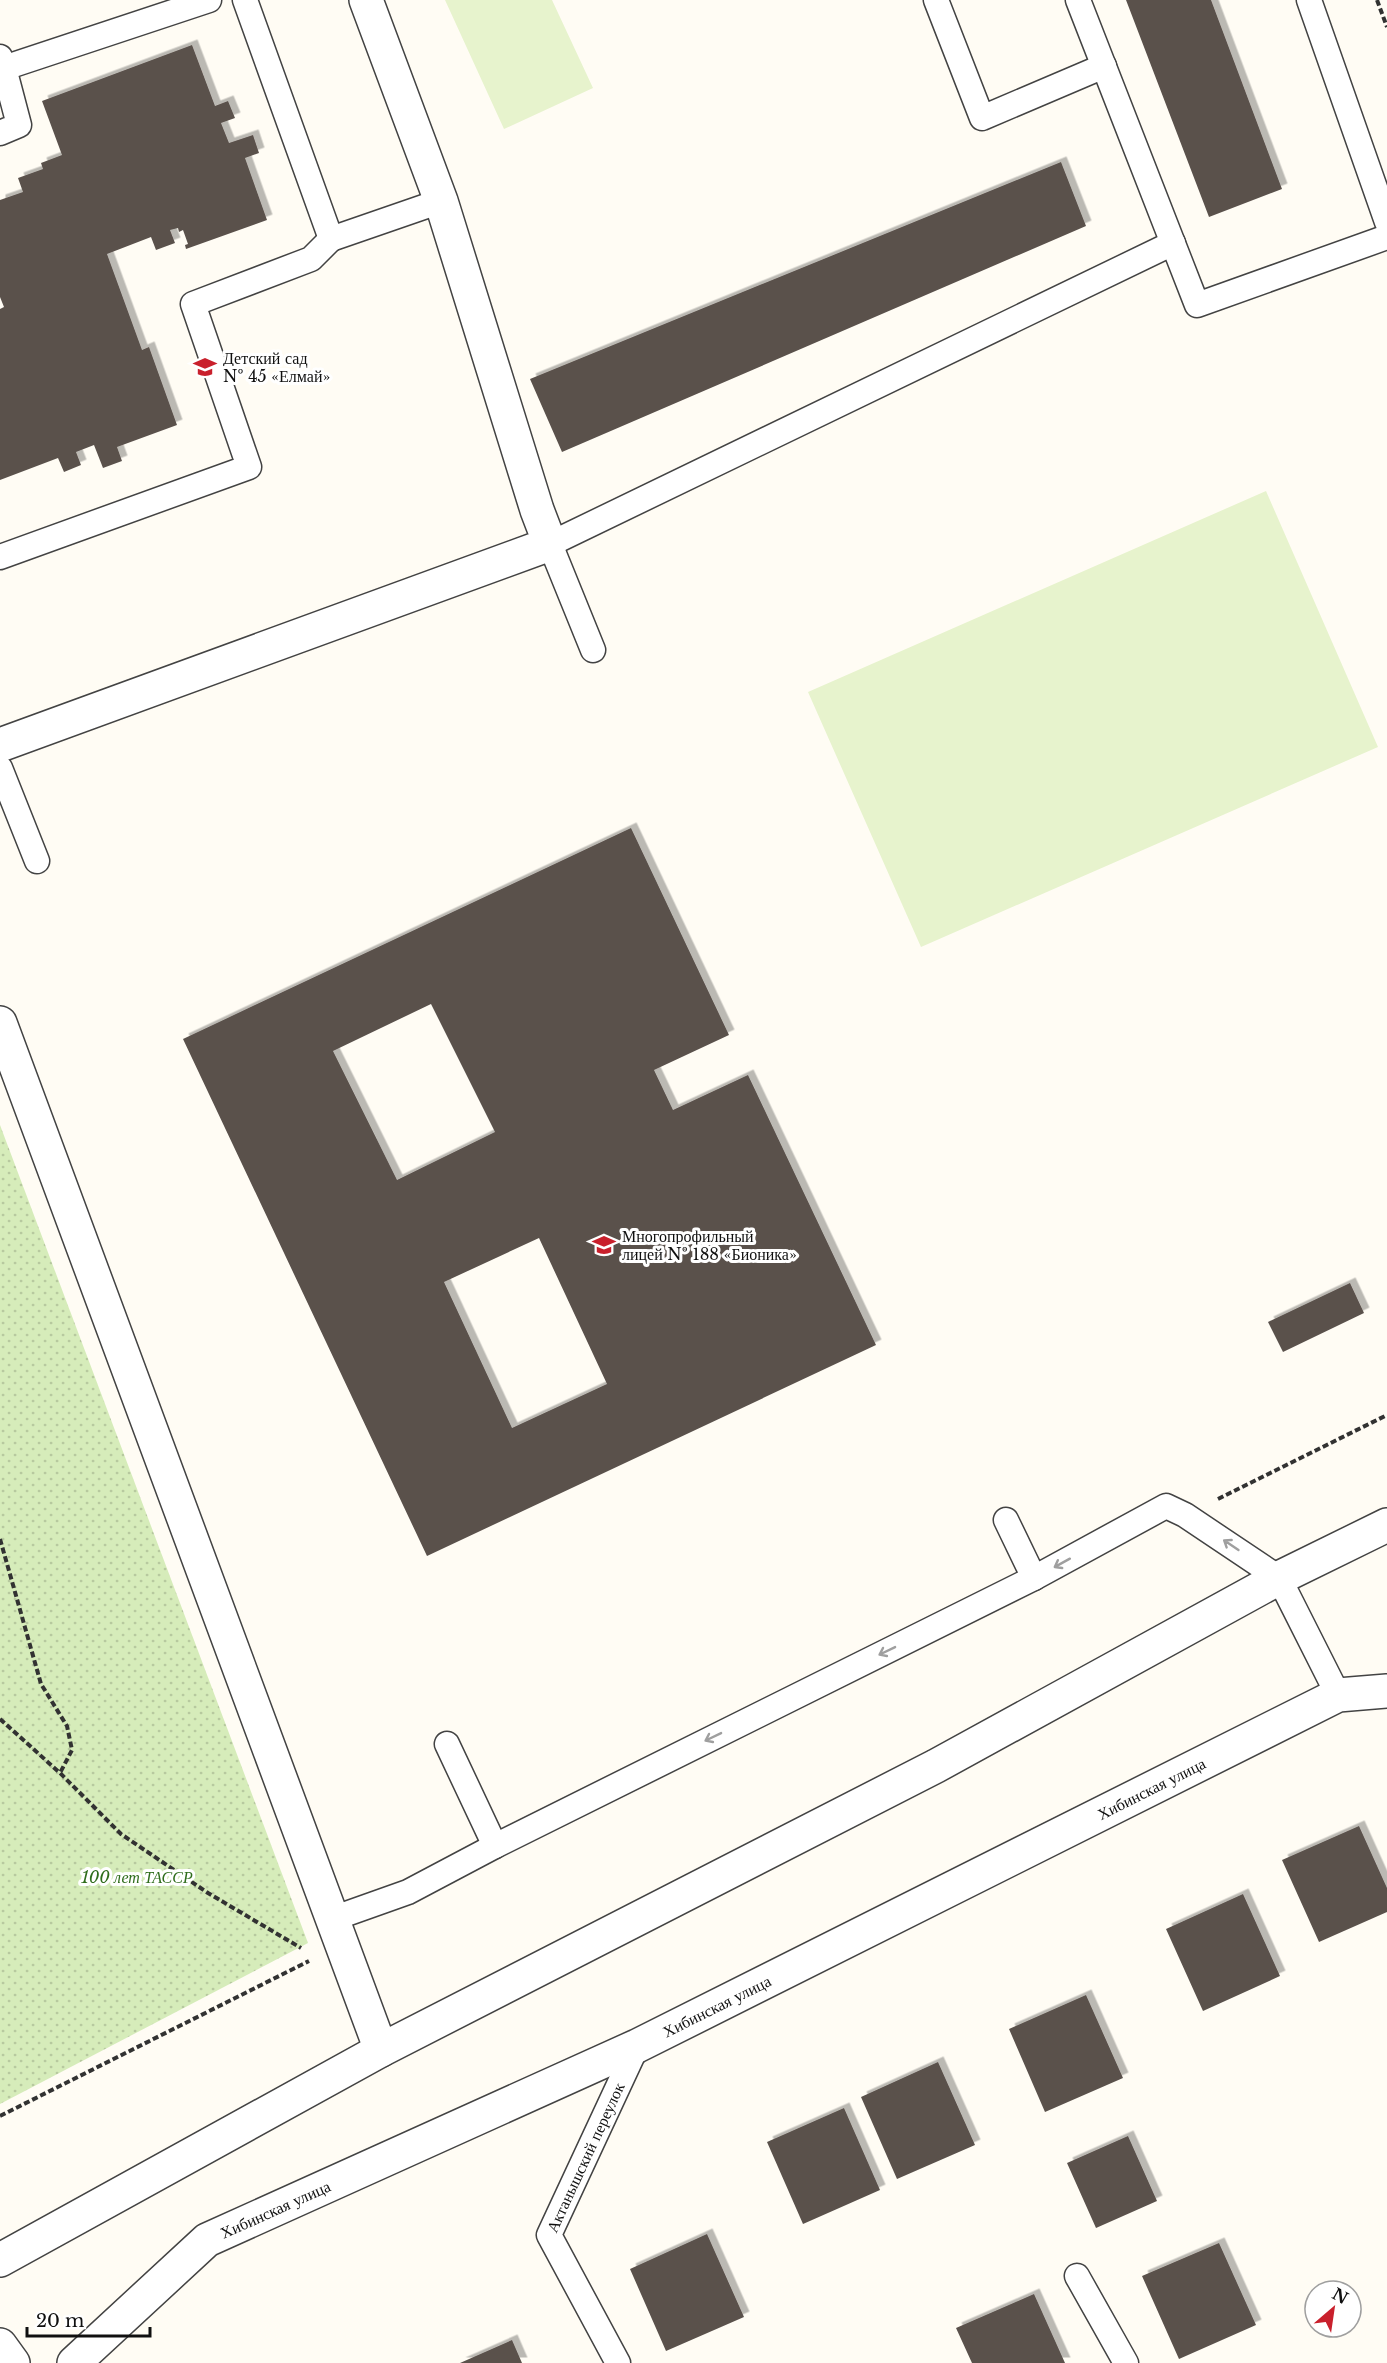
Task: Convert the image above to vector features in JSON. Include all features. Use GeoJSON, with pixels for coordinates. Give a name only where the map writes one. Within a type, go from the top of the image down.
{"type":"FeatureCollection","features":[{"type":"Feature","properties":{"kind":"street"},"geometry":{"type":"LineString","coordinates":[[0,745],[550,544],[537,510],[441,201],[366,0]]}},
{"type":"Feature","properties":{"kind":"street"},"geometry":{"type":"LineString","coordinates":[[0,1023],[381,2050]]}},
{"type":"Feature","properties":{"kind":"street"},"geometry":{"type":"LineString","coordinates":[[0,2260],[381,2050],[936,1766],[1279,1578],[1387,1525]]}},
{"type":"Feature","properties":{"kind":"street","name":"Хибинская улица"},"geometry":{"type":"LineString","coordinates":[[74,2363],[207,2240],[637,2046],[1338,1695],[1387,1691]]}},
{"type":"Feature","properties":{"kind":"street"},"geometry":{"type":"LineString","coordinates":[[0,2345],[14,2363]]}},
{"type":"Feature","properties":{"kind":"lane"},"geometry":{"type":"LineString","coordinates":[[0,133],[19,125],[2,62],[209,0]]}},
{"type":"Feature","properties":{"kind":"lane"},"geometry":{"type":"LineString","coordinates":[[245,0],[331,239]]}},
{"type":"Feature","properties":{"kind":"lane"},"geometry":{"type":"LineString","coordinates":[[936,0],[982,118],[1104,66]]}},
{"type":"Feature","properties":{"kind":"lane"},"geometry":{"type":"LineString","coordinates":[[1078,0],[1197,305],[1387,237]]}},
{"type":"Feature","properties":{"kind":"lane"},"geometry":{"type":"LineString","coordinates":[[1309,0],[1387,222]]}},
{"type":"Feature","properties":{"kind":"lane"},"geometry":{"type":"LineString","coordinates":[[0,557],[249,467],[193,304],[311,259],[331,239],[441,201]]}},
{"type":"Feature","properties":{"kind":"lane"},"geometry":{"type":"LineString","coordinates":[[593,650],[550,544],[1173,243]]}},
{"type":"Feature","properties":{"kind":"lane"},"geometry":{"type":"LineString","coordinates":[[0,768],[37,861]]}},
{"type":"Feature","properties":{"kind":"lane"},"geometry":{"type":"LineString","coordinates":[[332,1919],[408,1893],[495,1846],[1034,1578],[1166,1506],[1185,1515],[1279,1578],[1338,1695]]}},
{"type":"Feature","properties":{"kind":"lane"},"geometry":{"type":"LineString","coordinates":[[1006,1520],[1034,1578]]}},
{"type":"Feature","properties":{"kind":"lane"},"geometry":{"type":"LineString","coordinates":[[447,1744],[495,1846]]}},
{"type":"Feature","properties":{"kind":"lane","name":"Актанышский переулок"},"geometry":{"type":"LineString","coordinates":[[618,2363],[549,2235],[637,2046]]}},
{"type":"Feature","properties":{"kind":"lane"},"geometry":{"type":"LineString","coordinates":[[1077,2276],[1126,2363]]}},
{"type":"Feature","properties":{"kind":"path"},"geometry":{"type":"LineString","coordinates":[[1377,0],[1387,27]]}},
{"type":"Feature","properties":{"kind":"path"},"geometry":{"type":"LineString","coordinates":[[0,1539],[40,1684],[67,1726],[72,1750],[60,1773]]}},
{"type":"Feature","properties":{"kind":"path"},"geometry":{"type":"LineString","coordinates":[[0,1719],[60,1773],[121,1834],[208,1893],[308,1951]]}},
{"type":"Feature","properties":{"kind":"path"},"geometry":{"type":"LineString","coordinates":[[0,2116],[317,1957]]}},
{"type":"Feature","properties":{"kind":"green space"},"geometry":{"type":"Polygon","coordinates":[[[445,0],[552,0],[593,88],[504,129],[445,0]]]}},
{"type":"Feature","properties":{"kind":"green space"},"geometry":{"type":"Polygon","coordinates":[[[1266,491],[1378,747],[921,947],[808,692],[1266,491]]]}},
{"type":"Feature","properties":{"kind":"green space","name":"100 лет ТАССР"},"geometry":{"type":"Polygon","coordinates":[[[0,1125],[308,1943],[0,2104],[0,1125]]]}},
{"type":"Feature","properties":{"kind":"building"},"geometry":{"type":"Polygon","coordinates":[[[1126,0],[1211,0],[1282,189],[1209,217],[1126,0]]]}},
{"type":"Feature","properties":{"kind":"building"},"geometry":{"type":"Polygon","coordinates":[[[192,45],[215,106],[228,101],[235,118],[221,123],[229,143],[253,135],[259,153],[245,158],[267,220],[186,249],[185,245],[188,244],[183,230],[179,232],[178,228],[170,230],[175,243],[156,250],[151,237],[107,254],[142,350],[149,347],[177,425],[117,447],[122,461],[103,468],[94,445],[76,452],[81,465],[64,472],[58,458],[0,480],[0,309],[4,307],[0,297],[0,200],[23,192],[18,178],[43,169],[41,163],[62,155],[42,101],[192,45]]]}},
{"type":"Feature","properties":{"kind":"building"},"geometry":{"type":"Polygon","coordinates":[[[1061,162],[1086,226],[562,452],[530,379],[1061,162]]]}},
{"type":"Feature","properties":{"kind":"building"},"geometry":{"type":"Polygon","coordinates":[[[631,828],[729,1035],[654,1070],[673,1110],[748,1075],[876,1345],[427,1556],[183,1039],[631,828]],[[431,1004],[333,1051],[397,1180],[495,1132],[431,1004]],[[539,1238],[444,1282],[512,1428],[607,1384],[539,1238]]]}},
{"type":"Feature","properties":{"kind":"building"},"geometry":{"type":"Polygon","coordinates":[[[1350,1283],[1364,1313],[1283,1352],[1268,1322],[1350,1283]]]}},
{"type":"Feature","properties":{"kind":"building"},"geometry":{"type":"Polygon","coordinates":[[[1359,1826],[1387,1888],[1387,1912],[1319,1942],[1282,1860],[1359,1826]]]}},
{"type":"Feature","properties":{"kind":"building"},"geometry":{"type":"Polygon","coordinates":[[[1243,1894],[1280,1976],[1203,2011],[1166,1929],[1243,1894]]]}},
{"type":"Feature","properties":{"kind":"building"},"geometry":{"type":"Polygon","coordinates":[[[1086,1995],[1123,2078],[1045,2112],[1009,2029],[1086,1995]]]}},
{"type":"Feature","properties":{"kind":"building"},"geometry":{"type":"Polygon","coordinates":[[[938,2062],[975,2145],[897,2179],[861,2097],[938,2062]]]}},
{"type":"Feature","properties":{"kind":"building"},"geometry":{"type":"Polygon","coordinates":[[[844,2108],[880,2190],[803,2224],[767,2142],[844,2108]]]}},
{"type":"Feature","properties":{"kind":"building"},"geometry":{"type":"Polygon","coordinates":[[[1128,2136],[1157,2201],[1096,2228],[1067,2163],[1128,2136]]]}},
{"type":"Feature","properties":{"kind":"building"},"geometry":{"type":"Polygon","coordinates":[[[707,2234],[744,2317],[666,2351],[630,2269],[707,2234]]]}},
{"type":"Feature","properties":{"kind":"building"},"geometry":{"type":"Polygon","coordinates":[[[1219,2243],[1256,2325],[1179,2359],[1142,2276],[1219,2243]]]}},
{"type":"Feature","properties":{"kind":"building"},"geometry":{"type":"Polygon","coordinates":[[[1034,2294],[1065,2363],[972,2363],[956,2328],[1034,2294]]]}},
{"type":"Feature","properties":{"kind":"building"},"geometry":{"type":"Polygon","coordinates":[[[512,2340],[522,2363],[460,2363],[512,2340]]]}},
{"type":"Feature","properties":{"kind":"place","name":"Детский сад № 45 «Елмай»"},"geometry":{"type":"Point","coordinates":[205,367]}},
{"type":"Feature","properties":{"kind":"place","name":"Многопрофильный лицей № 188 «Бионика»"},"geometry":{"type":"Point","coordinates":[604,1245]}}]}
